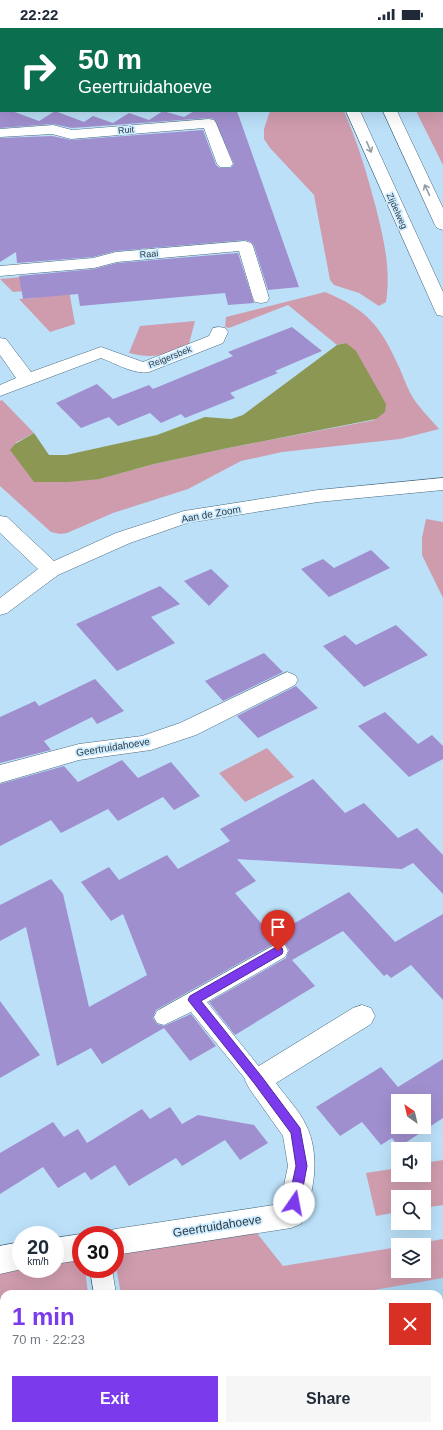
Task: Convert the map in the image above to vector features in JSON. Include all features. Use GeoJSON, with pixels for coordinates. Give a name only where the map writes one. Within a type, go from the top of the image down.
{"type":"FeatureCollection","features":[{"type":"Feature","properties":{"kind":"street","name":"Zijdelweg"},"geometry":{"type":"LineString","coordinates":[[353,112],[443,311]]}},
{"type":"Feature","properties":{"kind":"street"},"geometry":{"type":"LineString","coordinates":[[390,112],[443,225]]}},
{"type":"Feature","properties":{"kind":"street","name":"Ruit"},"geometry":{"type":"LineString","coordinates":[[0,133],[53,129],[71,135],[210,124],[225,164]]}},
{"type":"Feature","properties":{"kind":"street","name":"Raai"},"geometry":{"type":"LineString","coordinates":[[0,271],[94,263],[116,257],[245,246],[261,298]]}},
{"type":"Feature","properties":{"kind":"street","name":"Reigersbek"},"geometry":{"type":"LineString","coordinates":[[27,380],[101,352],[143,368],[217,339],[219,332]]}},
{"type":"Feature","properties":{"kind":"street"},"geometry":{"type":"LineString","coordinates":[[0,343],[27,380],[0,391]]}},
{"type":"Feature","properties":{"kind":"street","name":"Aan de Zoom"},"geometry":{"type":"LineString","coordinates":[[0,608],[51,570],[123,538],[184,518],[318,496],[443,484]]}},
{"type":"Feature","properties":{"kind":"street"},"geometry":{"type":"LineString","coordinates":[[0,522],[51,570]]}},
{"type":"Feature","properties":{"kind":"street","name":"Geertruidahoeve"},"geometry":{"type":"LineString","coordinates":[[0,774],[79,752],[143,744],[154,741],[188,729],[286,680]]}},
{"type":"Feature","properties":{"kind":"street"},"geometry":{"type":"LineString","coordinates":[[258,1080],[362,1016]]}},
{"type":"Feature","properties":{"kind":"street","name":"Geertruidahoeve"},"geometry":{"type":"LineString","coordinates":[[124,1241],[291,1215],[302,1166],[296,1132],[258,1080]]}},
{"type":"Feature","properties":{"kind":"street"},"geometry":{"type":"LineString","coordinates":[[0,1260],[12,1258]]}},
{"type":"Feature","properties":{"kind":"lane"},"geometry":{"type":"LineString","coordinates":[[164,1017],[278,951]]}},
{"type":"Feature","properties":{"kind":"lane","name":"Geertruidahoeve"},"geometry":{"type":"LineString","coordinates":[[193,1000],[258,1080]]}},
{"type":"Feature","properties":{"kind":"lane"},"geometry":{"type":"LineString","coordinates":[[102,1278],[104,1290]]}},
{"type":"Feature","properties":{"kind":"shaded area"},"geometry":{"type":"Polygon","coordinates":[[[270,112],[344,112],[362,159],[382,232],[388,278],[386,302],[379,306],[359,293],[334,285],[330,280],[314,195],[270,148],[264,139],[264,129],[270,112]]]}},
{"type":"Feature","properties":{"kind":"shaded area"},"geometry":{"type":"Polygon","coordinates":[[[416,112],[443,112],[443,165],[416,112]]]}},
{"type":"Feature","properties":{"kind":"shaded area"},"geometry":{"type":"Polygon","coordinates":[[[66,273],[75,324],[50,332],[19,299],[37,298],[36,290],[13,292],[0,279],[66,273]]]}},
{"type":"Feature","properties":{"kind":"shaded area"},"geometry":{"type":"Polygon","coordinates":[[[325,292],[351,305],[370,320],[378,329],[385,339],[412,396],[421,409],[439,429],[400,439],[282,452],[241,461],[188,489],[113,513],[67,533],[60,534],[51,532],[0,486],[0,401],[2,400],[34,433],[15,443],[100,479],[154,464],[228,448],[375,420],[346,343],[337,345],[288,305],[229,328],[225,327],[226,317],[325,292]]]}},
{"type":"Feature","properties":{"kind":"shaded area"},"geometry":{"type":"Polygon","coordinates":[[[195,321],[189,344],[160,355],[146,356],[129,353],[140,326],[195,321]]]}},
{"type":"Feature","properties":{"kind":"shaded area"},"geometry":{"type":"Polygon","coordinates":[[[346,343],[356,351],[386,404],[385,412],[376,419],[154,464],[100,479],[68,482],[34,482],[10,450],[15,444],[34,433],[49,455],[66,455],[157,435],[205,417],[231,419],[243,415],[337,345],[346,343]]]}},
{"type":"Feature","properties":{"kind":"shaded area"},"geometry":{"type":"Polygon","coordinates":[[[426,519],[443,522],[443,598],[422,555],[422,538],[426,519]]]}},
{"type":"Feature","properties":{"kind":"shaded area"},"geometry":{"type":"Polygon","coordinates":[[[267,748],[294,777],[245,802],[219,773],[267,748]]]}},
{"type":"Feature","properties":{"kind":"shaded area"},"geometry":{"type":"Polygon","coordinates":[[[443,1160],[443,1205],[431,1207],[431,1190],[391,1190],[391,1213],[376,1216],[366,1173],[391,1169],[391,1182],[431,1182],[431,1162],[443,1160]]]}},
{"type":"Feature","properties":{"kind":"shaded area"},"geometry":{"type":"Polygon","coordinates":[[[252,1227],[283,1266],[391,1248],[391,1278],[431,1278],[431,1241],[443,1239],[443,1278],[374,1290],[120,1290],[118,1278],[124,1278],[124,1246],[252,1227]]]}},
{"type":"Feature","properties":{"kind":"shaded area"},"geometry":{"type":"Polygon","coordinates":[[[72,1254],[72,1278],[86,1278],[88,1290],[0,1290],[0,1266],[12,1268],[12,1278],[64,1278],[64,1256],[72,1254]]]}},
{"type":"Feature","properties":{"kind":"shaded area"},"geometry":{"type":"Polygon","coordinates":[[[443,1268],[443,1290],[313,1290],[391,1277],[391,1278],[431,1278],[431,1270],[443,1268]]]}},
{"type":"Feature","properties":{"kind":"building"},"geometry":{"type":"Polygon","coordinates":[[[0,112],[15,112],[39,121],[53,112],[58,112],[84,122],[93,116],[113,123],[129,113],[149,120],[161,112],[184,117],[192,112],[237,112],[299,287],[268,290],[254,246],[251,242],[245,240],[116,251],[93,257],[17,263],[16,252],[0,262],[0,138],[52,136],[71,140],[203,130],[216,165],[220,168],[230,168],[234,164],[214,119],[209,118],[72,128],[53,124],[0,128],[0,112]]]}},
{"type":"Feature","properties":{"kind":"building"},"geometry":{"type":"Polygon","coordinates":[[[238,253],[254,303],[228,305],[225,293],[80,306],[78,294],[23,299],[19,276],[94,269],[117,263],[238,253]]]}},
{"type":"Feature","properties":{"kind":"building"},"geometry":{"type":"Polygon","coordinates":[[[292,327],[322,351],[275,371],[278,373],[230,393],[235,398],[185,418],[181,414],[161,423],[150,413],[118,426],[109,417],[81,428],[56,403],[97,384],[113,399],[149,385],[153,389],[233,356],[228,352],[292,327]]]}},
{"type":"Feature","properties":{"kind":"building"},"geometry":{"type":"Polygon","coordinates":[[[371,550],[390,568],[329,597],[301,569],[323,559],[334,568],[371,550]]]}},
{"type":"Feature","properties":{"kind":"building"},"geometry":{"type":"Polygon","coordinates":[[[211,569],[229,586],[209,606],[184,581],[211,569]]]}},
{"type":"Feature","properties":{"kind":"building"},"geometry":{"type":"Polygon","coordinates":[[[160,586],[180,604],[151,617],[175,643],[117,671],[76,624],[160,586]]]}},
{"type":"Feature","properties":{"kind":"building"},"geometry":{"type":"Polygon","coordinates":[[[396,625],[428,655],[364,687],[323,646],[345,635],[356,645],[396,625]]]}},
{"type":"Feature","properties":{"kind":"building"},"geometry":{"type":"Polygon","coordinates":[[[264,653],[283,672],[223,701],[205,681],[264,653]]]}},
{"type":"Feature","properties":{"kind":"building"},"geometry":{"type":"Polygon","coordinates":[[[95,679],[124,711],[97,724],[92,717],[44,741],[51,750],[0,763],[0,717],[35,701],[39,706],[95,679]]]}},
{"type":"Feature","properties":{"kind":"building"},"geometry":{"type":"Polygon","coordinates":[[[296,686],[318,708],[258,738],[237,716],[296,686]]]}},
{"type":"Feature","properties":{"kind":"building"},"geometry":{"type":"Polygon","coordinates":[[[385,712],[418,744],[432,735],[443,746],[443,759],[409,777],[358,726],[385,712]]]}},
{"type":"Feature","properties":{"kind":"building"},"geometry":{"type":"Polygon","coordinates":[[[122,760],[138,778],[171,762],[200,796],[174,810],[163,797],[118,821],[108,809],[61,833],[51,820],[0,846],[0,784],[64,766],[78,782],[122,760]]]}},
{"type":"Feature","properties":{"kind":"building"},"geometry":{"type":"Polygon","coordinates":[[[313,779],[345,813],[364,803],[398,838],[417,828],[443,855],[443,894],[413,863],[402,869],[237,859],[256,881],[235,893],[272,936],[349,892],[395,942],[443,914],[443,1000],[411,965],[391,978],[387,974],[384,976],[343,931],[292,960],[315,986],[235,1035],[209,1002],[286,958],[289,950],[285,944],[277,942],[156,1010],[153,1018],[157,1024],[164,1026],[191,1014],[216,1046],[190,1061],[164,1028],[102,1064],[91,1048],[57,1066],[26,927],[0,941],[0,905],[51,879],[63,894],[89,1007],[147,975],[123,914],[111,921],[81,882],[109,867],[119,880],[167,855],[178,869],[230,841],[220,829],[313,779]]]}},
{"type":"Feature","properties":{"kind":"building"},"geometry":{"type":"Polygon","coordinates":[[[0,1001],[40,1055],[0,1078],[0,1001]]]}},
{"type":"Feature","properties":{"kind":"building"},"geometry":{"type":"Polygon","coordinates":[[[443,1059],[443,1118],[431,1126],[431,1094],[391,1094],[391,1134],[419,1134],[407,1142],[395,1142],[392,1138],[381,1145],[362,1122],[340,1136],[316,1107],[381,1067],[398,1087],[443,1059]]]}},
{"type":"Feature","properties":{"kind":"building"},"geometry":{"type":"Polygon","coordinates":[[[170,1107],[182,1124],[198,1115],[254,1125],[268,1143],[240,1160],[225,1140],[182,1166],[176,1158],[129,1186],[115,1165],[91,1180],[85,1172],[58,1188],[43,1167],[0,1194],[0,1153],[53,1122],[64,1137],[78,1129],[87,1143],[142,1109],[150,1119],[170,1107]]]}},
{"type":"Feature","properties":{"kind":"route"},"geometry":{"type":"LineString","coordinates":[[278,951],[193,1000],[258,1080],[296,1132],[302,1166],[294,1203]]}}]}
